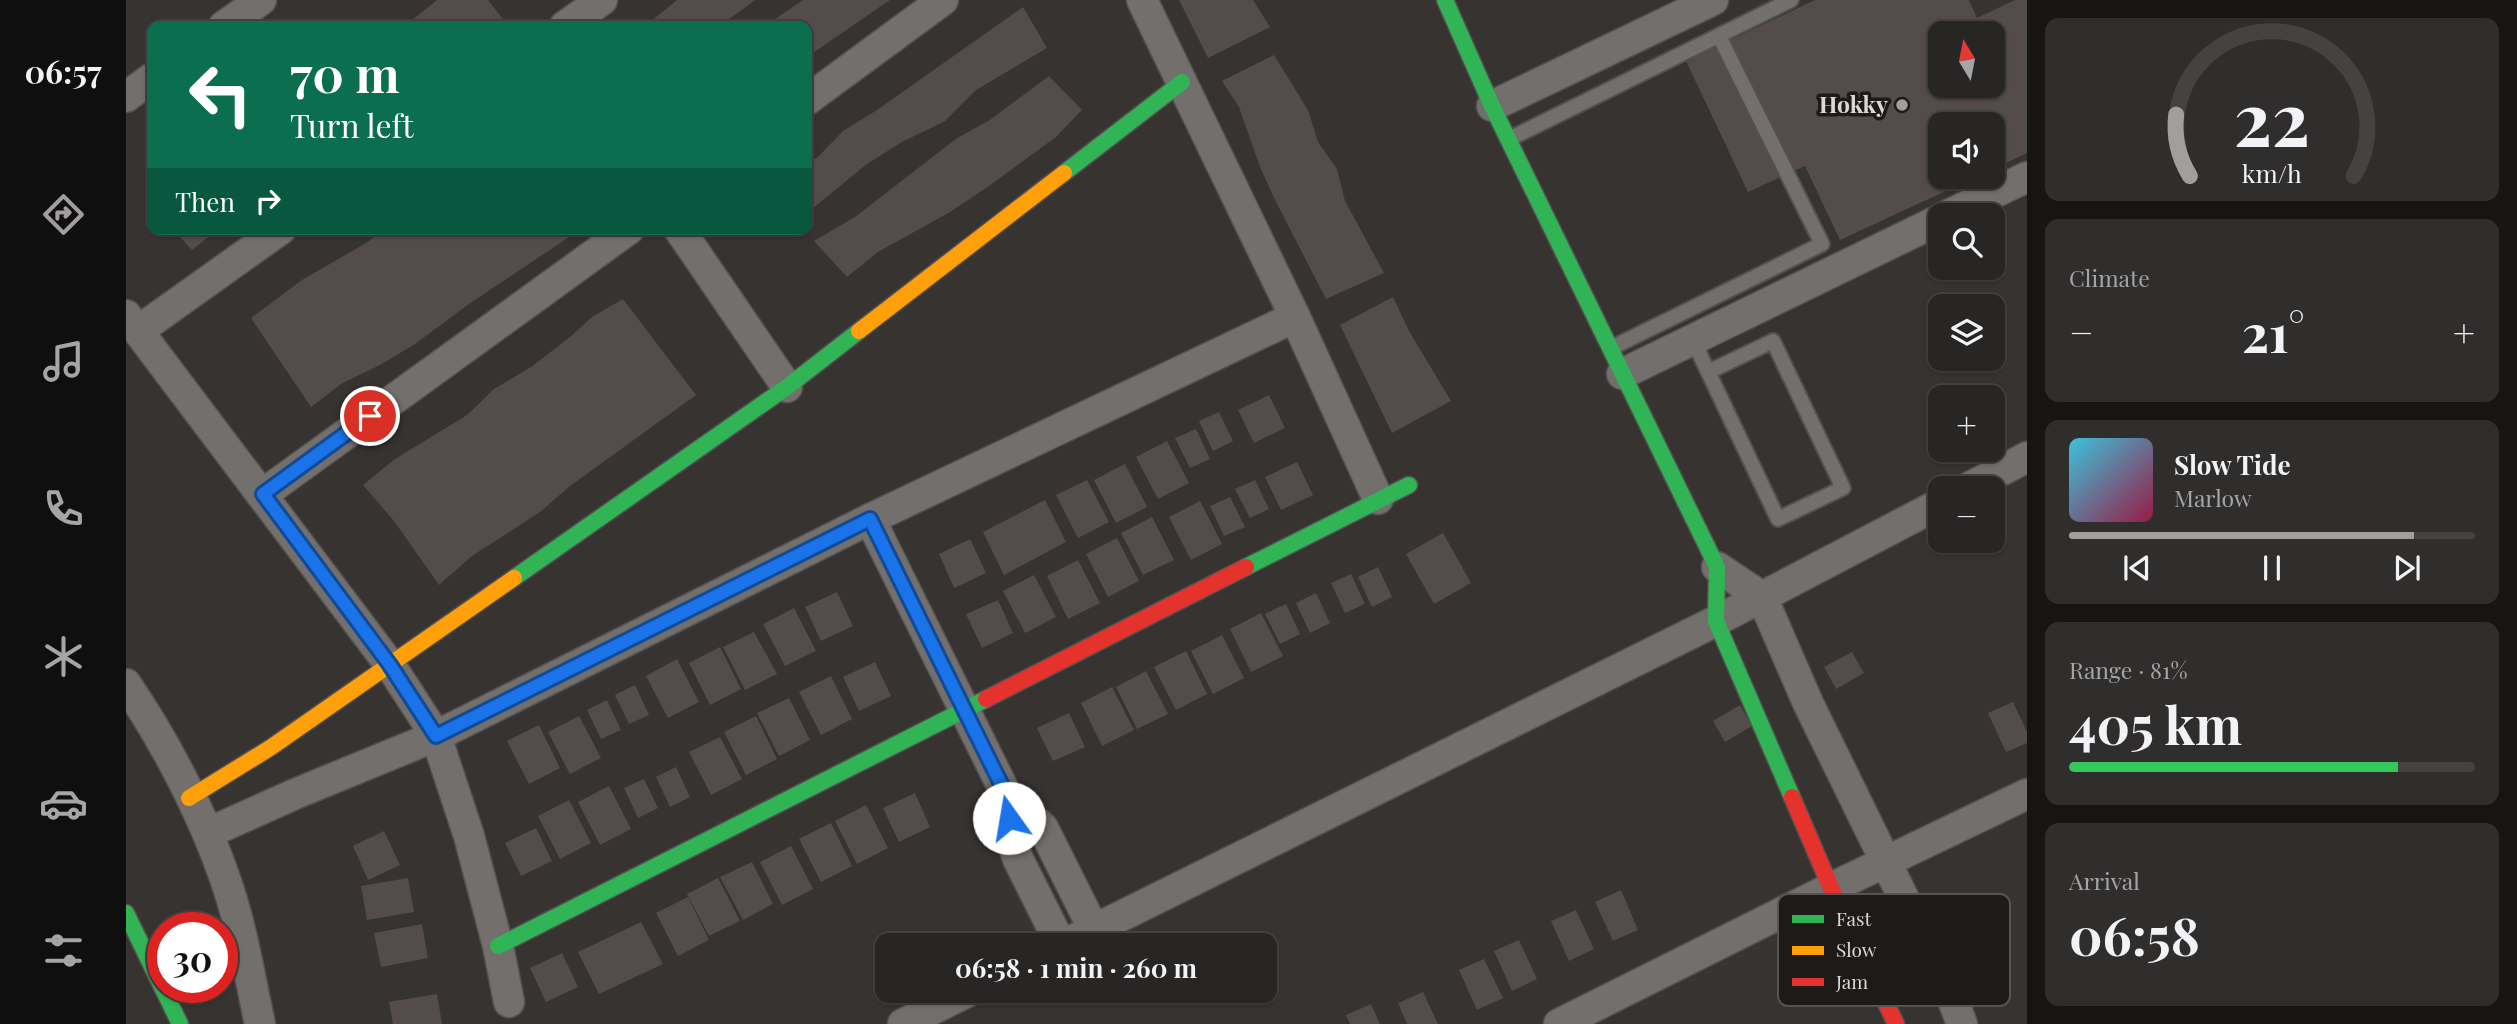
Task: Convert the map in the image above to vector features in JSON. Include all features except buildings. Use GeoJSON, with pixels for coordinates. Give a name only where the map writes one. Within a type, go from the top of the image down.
{"type":"FeatureCollection","features":[{"type":"Feature","properties":{"kind":"street"},"geometry":{"type":"LineString","coordinates":[[231,21],[261,0]]}},
{"type":"Feature","properties":{"kind":"street"},"geometry":{"type":"LineString","coordinates":[[572,21],[602,0]]}},
{"type":"Feature","properties":{"kind":"street"},"geometry":{"type":"LineString","coordinates":[[812,96],[943,0]]}},
{"type":"Feature","properties":{"kind":"street"},"geometry":{"type":"LineString","coordinates":[[1142,0],[1295,317],[1378,499]]}},
{"type":"Feature","properties":{"kind":"street"},"geometry":{"type":"LineString","coordinates":[[1446,0],[1508,140],[1717,567],[1717,621],[1834,894]]}},
{"type":"Feature","properties":{"kind":"street"},"geometry":{"type":"LineString","coordinates":[[1492,106],[1713,0]]}},
{"type":"Feature","properties":{"kind":"street"},"geometry":{"type":"LineString","coordinates":[[126,97],[147,82]]}},
{"type":"Feature","properties":{"kind":"street"},"geometry":{"type":"LineString","coordinates":[[190,798],[270,748],[787,387],[1182,82]]}},
{"type":"Feature","properties":{"kind":"street"},"geometry":{"type":"LineString","coordinates":[[1973,203],[2027,177]]}},
{"type":"Feature","properties":{"kind":"street"},"geometry":{"type":"LineString","coordinates":[[1616,361],[1693,340],[1928,225]]}},
{"type":"Feature","properties":{"kind":"street"},"geometry":{"type":"LineString","coordinates":[[271,235],[132,323],[390,665],[436,736],[469,836],[498,946],[509,1002]]}},
{"type":"Feature","properties":{"kind":"street"},"geometry":{"type":"LineString","coordinates":[[263,494],[621,235]]}},
{"type":"Feature","properties":{"kind":"street"},"geometry":{"type":"LineString","coordinates":[[683,235],[787,387]]}},
{"type":"Feature","properties":{"kind":"street"},"geometry":{"type":"LineString","coordinates":[[208,833],[436,736],[870,519],[1295,317]]}},
{"type":"Feature","properties":{"kind":"street"},"geometry":{"type":"LineString","coordinates":[[1991,476],[2027,457]]}},
{"type":"Feature","properties":{"kind":"street"},"geometry":{"type":"LineString","coordinates":[[498,946],[1409,485]]}},
{"type":"Feature","properties":{"kind":"street"},"geometry":{"type":"LineString","coordinates":[[1088,933],[1717,621],[1928,510]]}},
{"type":"Feature","properties":{"kind":"street"},"geometry":{"type":"LineString","coordinates":[[870,519],[1006,794],[1012,841],[1018,859],[1056,933]]}},
{"type":"Feature","properties":{"kind":"street"},"geometry":{"type":"LineString","coordinates":[[1717,567],[1762,597],[1808,703],[1901,894]]}},
{"type":"Feature","properties":{"kind":"street"},"geometry":{"type":"LineString","coordinates":[[126,684],[150,720],[208,833],[236,914],[260,1024]]}},
{"type":"Feature","properties":{"kind":"street"},"geometry":{"type":"LineString","coordinates":[[1819,894],[2027,793]]}},
{"type":"Feature","properties":{"kind":"street"},"geometry":{"type":"LineString","coordinates":[[1006,794],[1043,828],[1094,930]]}},
{"type":"Feature","properties":{"kind":"street"},"geometry":{"type":"LineString","coordinates":[[126,913],[180,1024]]}},
{"type":"Feature","properties":{"kind":"street"},"geometry":{"type":"LineString","coordinates":[[1559,1024],[1778,914]]}},
{"type":"Feature","properties":{"kind":"street"},"geometry":{"type":"LineString","coordinates":[[903,1024],[945,1003]]}},
{"type":"Feature","properties":{"kind":"street"},"geometry":{"type":"LineString","coordinates":[[1887,1006],[1896,1024]]}},
{"type":"Feature","properties":{"kind":"street"},"geometry":{"type":"LineString","coordinates":[[1955,1006],[1962,1024]]}},
{"type":"Feature","properties":{"kind":"lane"},"geometry":{"type":"LineString","coordinates":[[1508,140],[1791,0]]}},
{"type":"Feature","properties":{"kind":"lane"},"geometry":{"type":"LineString","coordinates":[[1616,361],[1822,244],[1719,36]]}},
{"type":"Feature","properties":{"kind":"lane"},"geometry":{"type":"LineString","coordinates":[[1693,340],[1708,372],[1778,519],[1843,488],[1773,341],[1708,372]]}},
{"type":"Feature","properties":{"kind":"traffic: fast"},"geometry":{"type":"LineString","coordinates":[[1445,0],[1492,106],[1717,567],[1716,621],[1792,797]]}},
{"type":"Feature","properties":{"kind":"traffic: fast"},"geometry":{"type":"LineString","coordinates":[[1064,173],[1182,82]]}},
{"type":"Feature","properties":{"kind":"traffic: fast"},"geometry":{"type":"LineString","coordinates":[[514,578],[787,387],[859,331]]}},
{"type":"Feature","properties":{"kind":"traffic: fast"},"geometry":{"type":"LineString","coordinates":[[1246,567],[1409,485]]}},
{"type":"Feature","properties":{"kind":"traffic: fast"},"geometry":{"type":"LineString","coordinates":[[498,946],[986,699]]}},
{"type":"Feature","properties":{"kind":"traffic: fast"},"geometry":{"type":"LineString","coordinates":[[126,913],[180,1024]]}},
{"type":"Feature","properties":{"kind":"traffic: slow"},"geometry":{"type":"LineString","coordinates":[[859,331],[1064,173]]}},
{"type":"Feature","properties":{"kind":"traffic: slow"},"geometry":{"type":"LineString","coordinates":[[189,798],[270,748],[514,578]]}},
{"type":"Feature","properties":{"kind":"traffic: jam"},"geometry":{"type":"LineString","coordinates":[[986,699],[1246,567]]}},
{"type":"Feature","properties":{"kind":"traffic: jam"},"geometry":{"type":"LineString","coordinates":[[1792,797],[1834,894]]}},
{"type":"Feature","properties":{"kind":"traffic: jam"},"geometry":{"type":"LineString","coordinates":[[1887,1006],[1896,1024]]}},
{"type":"Feature","properties":{"kind":"place","name":"Hokky"},"geometry":{"type":"Point","coordinates":[1902,105]}},
{"type":"Feature","properties":{"kind":"route"},"geometry":{"type":"LineString","coordinates":[[370,416],[263,494],[390,665],[436,736],[870,519],[1006,794],[1009,818]]}}]}
